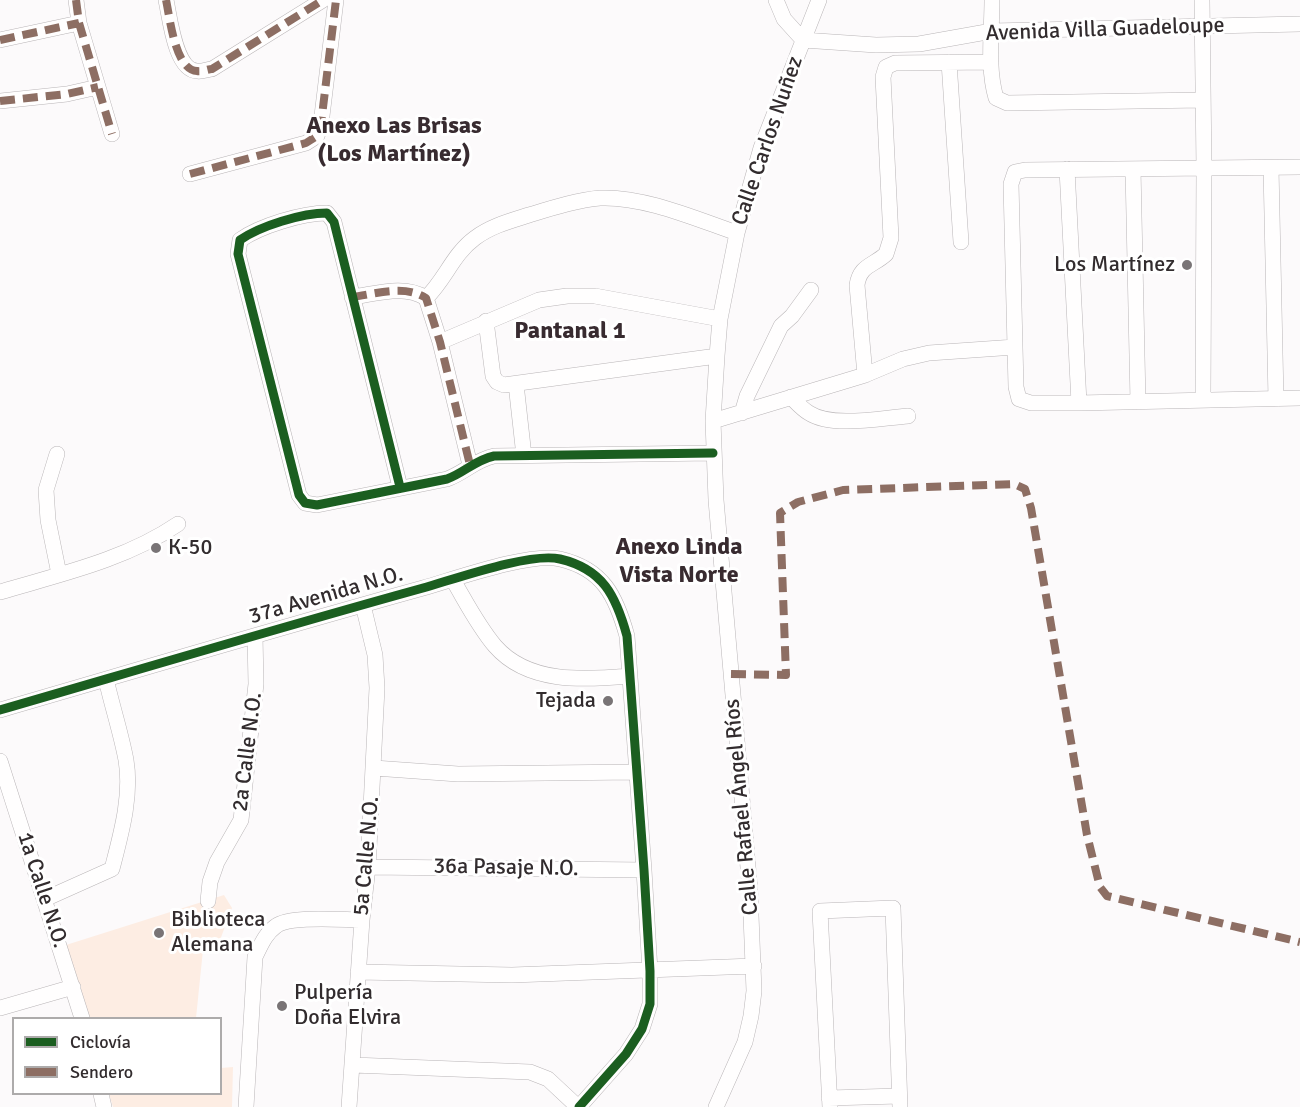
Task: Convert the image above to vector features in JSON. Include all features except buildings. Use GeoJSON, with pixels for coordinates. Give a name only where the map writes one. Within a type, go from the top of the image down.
{"type":"FeatureCollection","features":[{"type":"Feature","properties":{"kind":"street"},"geometry":{"type":"LineString","coordinates":[[76,0],[79,23],[112,134]]}},
{"type":"Feature","properties":{"kind":"street"},"geometry":{"type":"LineString","coordinates":[[166,0],[177,51],[186,66],[197,71],[212,69],[323,0]]}},
{"type":"Feature","properties":{"kind":"street"},"geometry":{"type":"LineString","coordinates":[[190,174],[306,143],[317,136],[321,124],[336,0]]}},
{"type":"Feature","properties":{"kind":"street"},"geometry":{"type":"LineString","coordinates":[[776,0],[784,19],[803,40]]}},
{"type":"Feature","properties":{"kind":"street","name":"Calle Carlos Nuñez"},"geometry":{"type":"LineString","coordinates":[[716,500],[713,422],[717,356],[720,319],[737,232],[761,148],[819,0]]}},
{"type":"Feature","properties":{"kind":"street"},"geometry":{"type":"LineString","coordinates":[[992,0],[991,62],[996,98],[1007,103],[1203,100]]}},
{"type":"Feature","properties":{"kind":"street"},"geometry":{"type":"LineString","coordinates":[[1202,0],[1203,399]]}},
{"type":"Feature","properties":{"kind":"street"},"geometry":{"type":"LineString","coordinates":[[0,38],[79,23]]}},
{"type":"Feature","properties":{"kind":"street","name":"Avenida Villa Guadeloupe"},"geometry":{"type":"LineString","coordinates":[[803,40],[876,45],[919,44],[992,30],[1300,24]]}},
{"type":"Feature","properties":{"kind":"street"},"geometry":{"type":"LineString","coordinates":[[949,62],[961,242]]}},
{"type":"Feature","properties":{"kind":"street"},"geometry":{"type":"LineString","coordinates":[[865,375],[857,285],[859,275],[864,268],[886,254],[891,238],[883,77],[886,67],[896,63],[991,62]]}},
{"type":"Feature","properties":{"kind":"street"},"geometry":{"type":"LineString","coordinates":[[0,101],[67,94],[98,87]]}},
{"type":"Feature","properties":{"kind":"street"},"geometry":{"type":"LineString","coordinates":[[1300,167],[1025,170],[1015,172],[1011,184],[1016,387],[1019,399],[1031,403],[1079,403],[1300,398]]}},
{"type":"Feature","properties":{"kind":"street"},"geometry":{"type":"LineString","coordinates":[[1271,168],[1276,399]]}},
{"type":"Feature","properties":{"kind":"street"},"geometry":{"type":"LineString","coordinates":[[1067,169],[1079,403]]}},
{"type":"Feature","properties":{"kind":"street"},"geometry":{"type":"LineString","coordinates":[[1133,169],[1138,402]]}},
{"type":"Feature","properties":{"kind":"street"},"geometry":{"type":"LineString","coordinates":[[426,298],[456,256],[474,239],[496,226],[551,208],[600,198],[618,199],[674,211],[737,232]]}},
{"type":"Feature","properties":{"kind":"street"},"geometry":{"type":"LineString","coordinates":[[400,487],[334,222],[327,213],[313,213],[251,232],[240,240],[238,254],[299,495],[305,503],[317,505],[447,479],[460,474],[481,458],[494,456],[713,453]]}},
{"type":"Feature","properties":{"kind":"street"},"geometry":{"type":"LineString","coordinates":[[352,297],[403,290],[416,291],[426,298],[440,342],[470,465]]}},
{"type":"Feature","properties":{"kind":"street"},"geometry":{"type":"LineString","coordinates":[[742,412],[747,396],[781,326],[792,316],[811,290]]}},
{"type":"Feature","properties":{"kind":"street"},"geometry":{"type":"LineString","coordinates":[[440,342],[539,300],[567,296],[595,296],[720,319]]}},
{"type":"Feature","properties":{"kind":"street"},"geometry":{"type":"LineString","coordinates":[[486,321],[493,376],[497,382],[504,385],[717,356]]}},
{"type":"Feature","properties":{"kind":"street"},"geometry":{"type":"LineString","coordinates":[[713,422],[865,375],[903,359],[929,353],[1015,347]]}},
{"type":"Feature","properties":{"kind":"street"},"geometry":{"type":"LineString","coordinates":[[516,384],[524,456]]}},
{"type":"Feature","properties":{"kind":"street"},"geometry":{"type":"LineString","coordinates":[[791,398],[810,414],[824,419],[850,421],[908,416]]}},
{"type":"Feature","properties":{"kind":"street"},"geometry":{"type":"LineString","coordinates":[[57,454],[46,490],[48,520],[59,574]]}},
{"type":"Feature","properties":{"kind":"street","name":"Calle Rafael Ángel Ríos"},"geometry":{"type":"LineString","coordinates":[[716,500],[749,879],[754,966],[751,1016],[746,1042],[716,1107]]}},
{"type":"Feature","properties":{"kind":"street"},"geometry":{"type":"LineString","coordinates":[[0,592],[128,552],[178,524]]}},
{"type":"Feature","properties":{"kind":"street","name":"37a Avenida N.O."},"geometry":{"type":"LineString","coordinates":[[0,710],[534,558],[557,558],[579,565],[596,575],[611,593],[620,612],[627,636],[635,772],[644,870],[650,1004],[642,1029],[626,1054],[579,1107]]}},
{"type":"Feature","properties":{"kind":"street"},"geometry":{"type":"LineString","coordinates":[[453,580],[477,621],[496,647],[514,663],[536,672],[560,677],[589,679],[629,676]]}},
{"type":"Feature","properties":{"kind":"street","name":"5a Calle N.O."},"geometry":{"type":"LineString","coordinates":[[349,1107],[368,867],[377,688],[375,655],[363,605]]}},
{"type":"Feature","properties":{"kind":"street","name":"2a Calle N.O."},"geometry":{"type":"LineString","coordinates":[[208,901],[210,882],[217,862],[241,820],[256,684],[255,636]]}},
{"type":"Feature","properties":{"kind":"street"},"geometry":{"type":"LineString","coordinates":[[45,899],[112,869],[122,831],[126,802],[126,761],[106,679]]}},
{"type":"Feature","properties":{"kind":"street","name":"1a Calle N.O."},"geometry":{"type":"LineString","coordinates":[[0,761],[82,1017]]}},
{"type":"Feature","properties":{"kind":"street"},"geometry":{"type":"LineString","coordinates":[[374,768],[458,774],[635,772]]}},
{"type":"Feature","properties":{"kind":"street","name":"36a Pasaje N.O."},"geometry":{"type":"LineString","coordinates":[[368,867],[644,870]]}},
{"type":"Feature","properties":{"kind":"street"},"geometry":{"type":"LineString","coordinates":[[893,908],[900,1101],[829,1103],[820,911],[893,908]]}},
{"type":"Feature","properties":{"kind":"street"},"geometry":{"type":"LineString","coordinates":[[246,1107],[255,957],[263,939],[278,924],[300,920],[362,920]]}},
{"type":"Feature","properties":{"kind":"street"},"geometry":{"type":"LineString","coordinates":[[358,972],[512,975],[754,966]]}},
{"type":"Feature","properties":{"kind":"street"},"geometry":{"type":"LineString","coordinates":[[0,1008],[73,987]]}},
{"type":"Feature","properties":{"kind":"street"},"geometry":{"type":"LineString","coordinates":[[353,1065],[530,1072],[548,1079],[579,1107]]}},
{"type":"Feature","properties":{"kind":"shaded area"},"geometry":{"type":"Polygon","coordinates":[[[224,895],[232,908],[220,940],[204,940],[196,1017],[87,1017],[66,945],[224,895]]]}},
{"type":"Feature","properties":{"kind":"shaded area"},"geometry":{"type":"Polygon","coordinates":[[[233,1067],[232,1107],[113,1107],[109,1095],[222,1095],[222,1068],[233,1067]]]}},
{"type":"Feature","properties":{"kind":"marked path"},"geometry":{"type":"LineString","coordinates":[[76,0],[79,23],[112,134]]}},
{"type":"Feature","properties":{"kind":"marked path"},"geometry":{"type":"LineString","coordinates":[[166,0],[175,42],[183,62],[199,71],[212,69],[323,0]]}},
{"type":"Feature","properties":{"kind":"marked path"},"geometry":{"type":"LineString","coordinates":[[190,174],[306,143],[317,136],[321,124],[336,0]]}},
{"type":"Feature","properties":{"kind":"marked path"},"geometry":{"type":"LineString","coordinates":[[0,40],[79,23]]}},
{"type":"Feature","properties":{"kind":"marked path"},"geometry":{"type":"LineString","coordinates":[[0,101],[67,94],[98,87]]}},
{"type":"Feature","properties":{"kind":"marked path"},"geometry":{"type":"LineString","coordinates":[[352,297],[399,291],[426,298],[440,342],[470,465],[466,468]]}},
{"type":"Feature","properties":{"kind":"marked path"},"geometry":{"type":"LineString","coordinates":[[731,674],[786,675],[780,513],[798,502],[843,490],[1014,484],[1025,489],[1031,508],[1087,835],[1100,887],[1107,896],[1300,942]]}},
{"type":"Feature","properties":{"kind":"marked path"},"geometry":{"type":"LineString","coordinates":[[207,924],[208,901]]}},
{"type":"Feature","properties":{"kind":"cycle path"},"geometry":{"type":"LineString","coordinates":[[400,487],[334,222],[327,213],[306,215],[270,225],[240,240],[238,254],[299,495],[305,503],[317,505],[447,479],[481,460],[494,456],[713,453]]}},
{"type":"Feature","properties":{"kind":"cycle path"},"geometry":{"type":"LineString","coordinates":[[0,710],[512,563],[530,559],[560,559],[587,570],[606,586],[618,608],[627,636],[644,870],[650,1004],[642,1029],[626,1054],[579,1107]]}},
{"type":"Feature","properties":{"kind":"place","name":"Los Martínez"},"geometry":{"type":"Point","coordinates":[1187,265]}},
{"type":"Feature","properties":{"kind":"place","name":"K-50"},"geometry":{"type":"Point","coordinates":[156,548]}},
{"type":"Feature","properties":{"kind":"place","name":"Tejada"},"geometry":{"type":"Point","coordinates":[608,701]}},
{"type":"Feature","properties":{"kind":"place","name":"Biblioteca Alemana"},"geometry":{"type":"Point","coordinates":[159,933]}},
{"type":"Feature","properties":{"kind":"place","name":"Pulpería Doña Elvira"},"geometry":{"type":"Point","coordinates":[282,1006]}},
{"type":"Feature","properties":{"kind":"district","name":"Anexo Las Brisas (Los Martínez)"},"geometry":{"type":"Point","coordinates":[394,141]}},
{"type":"Feature","properties":{"kind":"district","name":"Pantanal 1"},"geometry":{"type":"Point","coordinates":[570,332]}},
{"type":"Feature","properties":{"kind":"district","name":"Anexo Linda Vista Norte"},"geometry":{"type":"Point","coordinates":[679,562]}}]}
